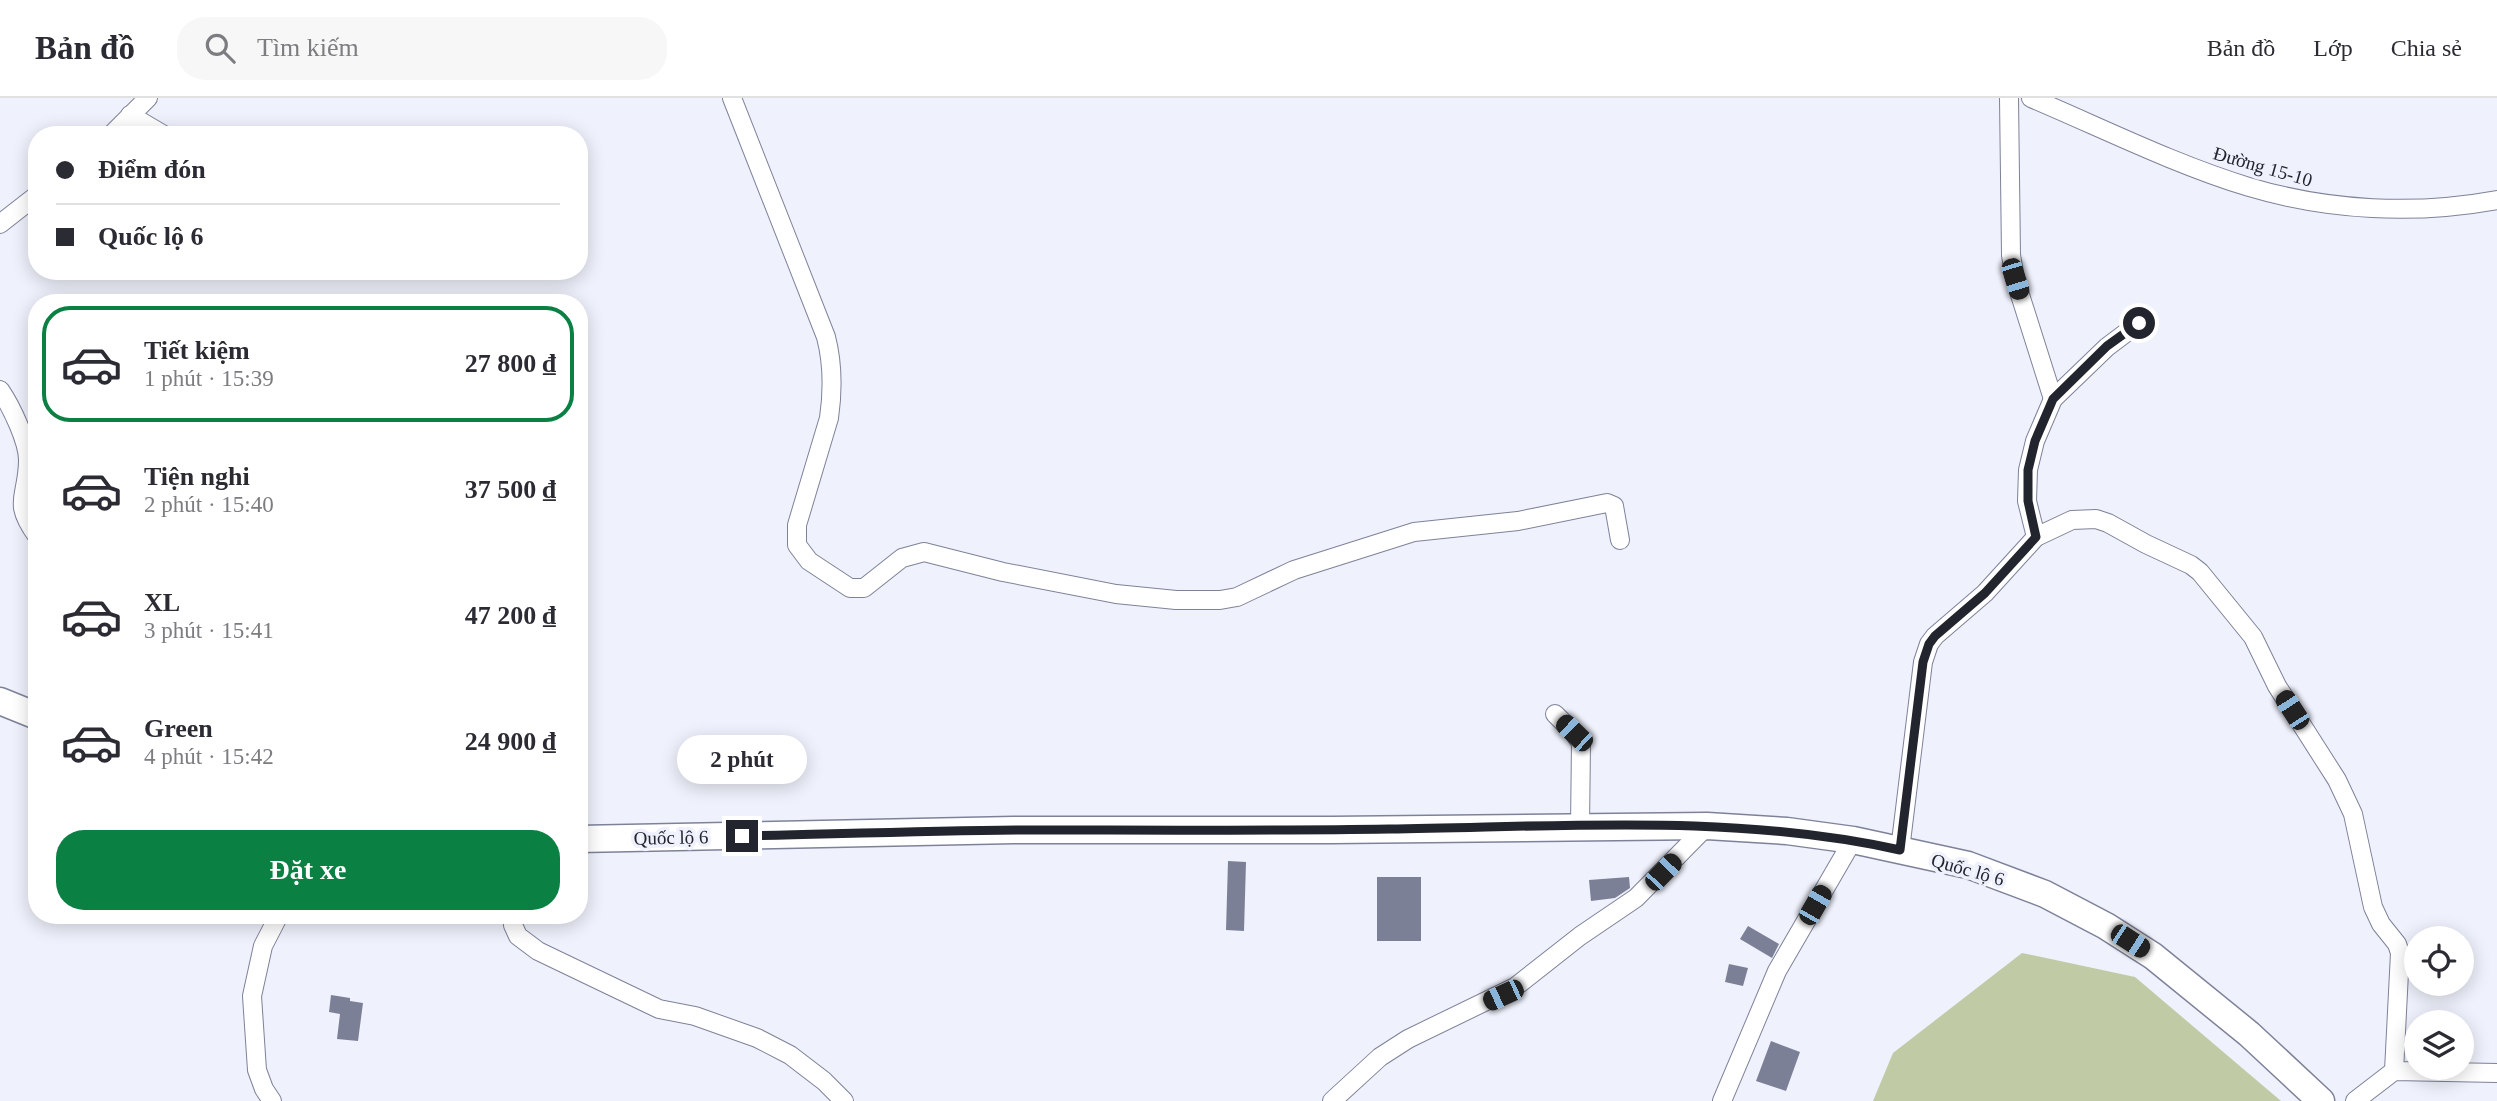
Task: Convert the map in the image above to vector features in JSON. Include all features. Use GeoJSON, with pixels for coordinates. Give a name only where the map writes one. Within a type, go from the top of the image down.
{"type":"FeatureCollection","features":[{"type":"Feature","properties":{"kind":"highway"},"geometry":{"type":"LineString","coordinates":[[0,701],[28,712]]}},
{"type":"Feature","properties":{"kind":"highway","name":"Quốc lộ 6"},"geometry":{"type":"LineString","coordinates":[[588,839],[1014,830],[1707,826],[1787,831],[1853,839],[1968,865],[2045,894],[2106,926],[2153,956],[2249,1034],[2321,1101]]}},
{"type":"Feature","properties":{"kind":"street"},"geometry":{"type":"LineString","coordinates":[[120,126],[148,98]]}},
{"type":"Feature","properties":{"kind":"street"},"geometry":{"type":"LineString","coordinates":[[732,98],[826,337],[832,366],[829,418],[797,525],[797,545],[809,561],[850,588],[864,589],[902,558],[924,552],[991,569],[1116,594],[1176,600],[1220,600],[1237,597],[1294,570],[1414,532],[1518,521],[1607,503],[1614,506],[1620,540]]}},
{"type":"Feature","properties":{"kind":"street"},"geometry":{"type":"LineString","coordinates":[[2009,98],[2011,255],[2015,279],[2053,399]]}},
{"type":"Feature","properties":{"kind":"street","name":"Đường 15-10"},"geometry":{"type":"LineString","coordinates":[[2031,98],[2212,175],[2287,197],[2362,207],[2407,209],[2450,207],[2497,200]]}},
{"type":"Feature","properties":{"kind":"street"},"geometry":{"type":"LineString","coordinates":[[130,115],[149,126]]}},
{"type":"Feature","properties":{"kind":"street"},"geometry":{"type":"LineString","coordinates":[[0,224],[28,202]]}},
{"type":"Feature","properties":{"kind":"street"},"geometry":{"type":"LineString","coordinates":[[2036,537],[2028,501],[2028,470],[2035,441],[2053,399],[2107,346],[2139,323]]}},
{"type":"Feature","properties":{"kind":"street"},"geometry":{"type":"LineString","coordinates":[[0,390],[26,445],[28,462],[21,504],[28,523]]}},
{"type":"Feature","properties":{"kind":"street"},"geometry":{"type":"LineString","coordinates":[[1900,850],[1925,652],[1935,636],[1985,593],[2036,537],[2072,520],[2096,519],[2108,523],[2192,565],[2200,572],[2253,637],[2277,686],[2348,801],[2373,907],[2381,925],[2397,944],[2400,953],[2394,1071]]}},
{"type":"Feature","properties":{"kind":"street"},"geometry":{"type":"LineString","coordinates":[[1555,714],[1581,743],[1580,827]]}},
{"type":"Feature","properties":{"kind":"street"},"geometry":{"type":"LineString","coordinates":[[1332,1101],[1380,1057],[1408,1039],[1515,987],[1580,936],[1636,898],[1707,826]]}},
{"type":"Feature","properties":{"kind":"street"},"geometry":{"type":"LineString","coordinates":[[1722,1101],[1777,971],[1853,839]]}},
{"type":"Feature","properties":{"kind":"street"},"geometry":{"type":"LineString","coordinates":[[272,1101],[264,1090],[257,1070],[252,996],[263,946],[274,924]]}},
{"type":"Feature","properties":{"kind":"street"},"geometry":{"type":"LineString","coordinates":[[513,924],[518,936],[538,951],[659,1009],[695,1016],[757,1038],[790,1055],[824,1081],[844,1101]]}},
{"type":"Feature","properties":{"kind":"street"},"geometry":{"type":"LineString","coordinates":[[2354,1101],[2394,1071],[2497,1073]]}},
{"type":"Feature","properties":{"kind":"green space"},"geometry":{"type":"Polygon","coordinates":[[[2022,953],[2135,977],[2281,1101],[1873,1101],[1893,1053],[2022,953]]]}},
{"type":"Feature","properties":{"kind":"building"},"geometry":{"type":"Polygon","coordinates":[[[1228,861],[1246,862],[1244,931],[1226,930],[1228,861]]]}},
{"type":"Feature","properties":{"kind":"building"},"geometry":{"type":"Polygon","coordinates":[[[1377,877],[1421,877],[1421,941],[1377,941],[1377,877]]]}},
{"type":"Feature","properties":{"kind":"building"},"geometry":{"type":"Polygon","coordinates":[[[1629,877],[1630,888],[1615,898],[1591,901],[1589,880],[1629,877]]]}},
{"type":"Feature","properties":{"kind":"building"},"geometry":{"type":"Polygon","coordinates":[[[1748,926],[1779,944],[1772,958],[1740,939],[1748,926]]]}},
{"type":"Feature","properties":{"kind":"building"},"geometry":{"type":"Polygon","coordinates":[[[1729,964],[1748,968],[1743,986],[1725,982],[1729,964]]]}},
{"type":"Feature","properties":{"kind":"building"},"geometry":{"type":"Polygon","coordinates":[[[331,995],[363,1003],[358,1041],[337,1039],[340,1014],[329,1012],[331,995]]]}},
{"type":"Feature","properties":{"kind":"building"},"geometry":{"type":"Polygon","coordinates":[[[1771,1041],[1800,1052],[1786,1091],[1756,1081],[1771,1041]]]}},
{"type":"Feature","properties":{"kind":"route"},"geometry":{"type":"LineString","coordinates":[[742,836],[1014,830],[1707,826],[1787,831],[1853,839],[1900,850],[1925,652],[1935,636],[1975,603],[2036,537],[2026,484],[2030,456],[2053,399],[2107,346],[2139,323]]}}]}
